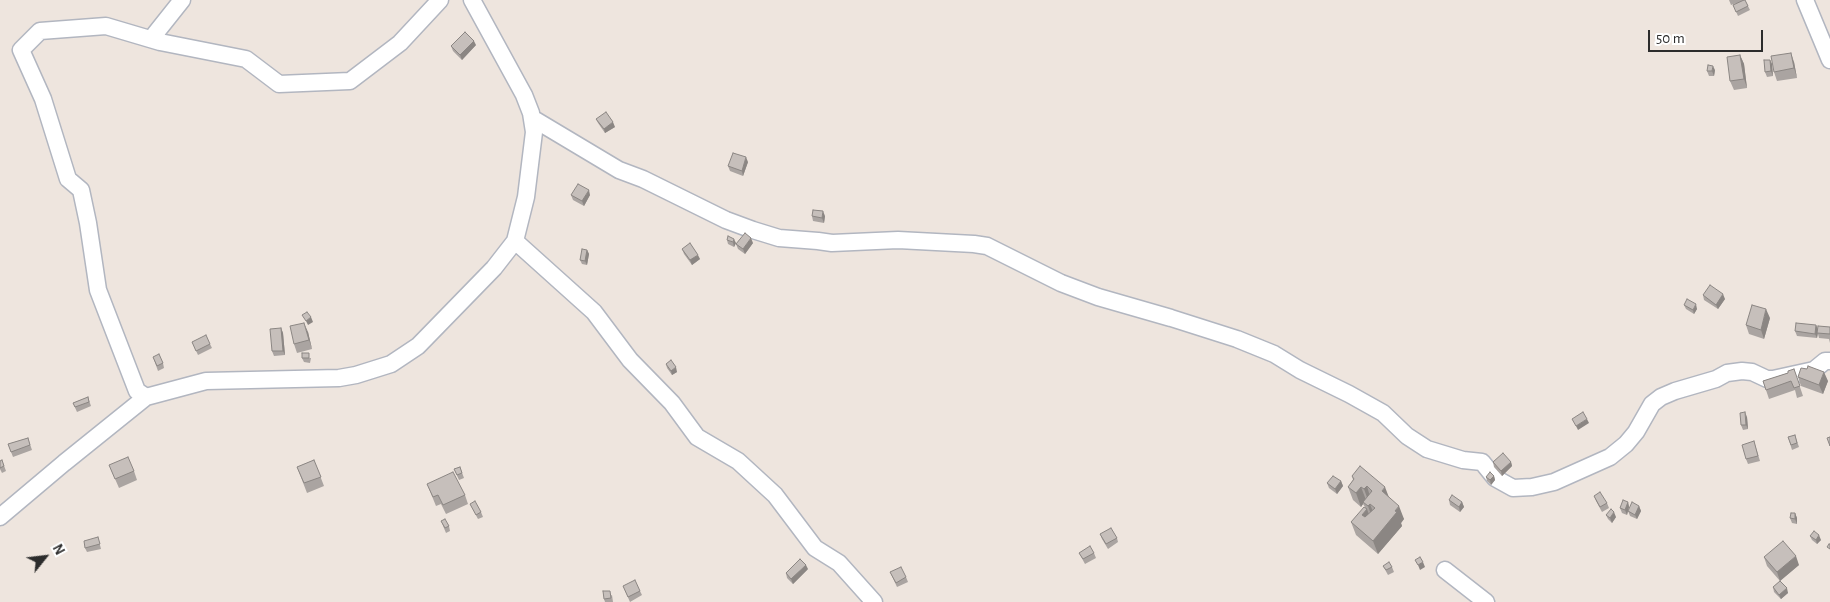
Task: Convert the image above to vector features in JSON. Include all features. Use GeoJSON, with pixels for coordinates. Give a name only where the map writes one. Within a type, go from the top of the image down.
{"type":"FeatureCollection","features":[{"type":"Feature","properties":{"kind":"street"},"geometry":{"type":"LineString","coordinates":[[160,42],[155,34],[182,0]]}},
{"type":"Feature","properties":{"kind":"street"},"geometry":{"type":"LineString","coordinates":[[146,397],[138,391],[98,290],[81,190],[68,179],[43,99],[21,50],[40,31],[106,26],[160,42],[246,59],[279,84],[350,81],[400,43],[440,0]]}},
{"type":"Feature","properties":{"kind":"street"},"geometry":{"type":"LineString","coordinates":[[0,517],[146,397],[206,382],[339,378],[356,375],[391,364],[418,346],[494,268],[515,240],[526,197],[534,132],[532,118],[524,95],[472,0]]}},
{"type":"Feature","properties":{"kind":"street"},"geometry":{"type":"LineString","coordinates":[[1805,0],[1830,60]]}},
{"type":"Feature","properties":{"kind":"street"},"geometry":{"type":"LineString","coordinates":[[532,118],[619,170],[643,179],[669,193],[680,196],[726,220],[762,233],[779,238],[832,243],[898,240],[986,246],[1061,283],[1098,297],[1237,339],[1274,354],[1300,370],[1383,413],[1407,436],[1428,449],[1463,460],[1482,462],[1495,478],[1513,488],[1532,487],[1554,482],[1610,457],[1626,444],[1636,432],[1652,404],[1660,397],[1676,390],[1742,370],[1772,379],[1814,370],[1825,361],[1830,361]]}},
{"type":"Feature","properties":{"kind":"street"},"geometry":{"type":"LineString","coordinates":[[515,240],[594,312],[630,360],[672,404],[697,437],[738,461],[775,495],[816,548],[839,563],[874,602]]}},
{"type":"Feature","properties":{"kind":"street"},"geometry":{"type":"LineString","coordinates":[[1445,570],[1486,602]]}},
{"type":"Feature","properties":{"kind":"building"},"geometry":{"type":"Polygon","coordinates":[[[1744,0],[1748,6],[1736,12],[1733,5],[1744,0]]]}},
{"type":"Feature","properties":{"kind":"building"},"geometry":{"type":"Polygon","coordinates":[[[465,32],[474,41],[460,55],[451,46],[465,32]]]}},
{"type":"Feature","properties":{"kind":"building"},"geometry":{"type":"Polygon","coordinates":[[[1791,53],[1794,68],[1774,72],[1771,56],[1791,53]]]}},
{"type":"Feature","properties":{"kind":"building"},"geometry":{"type":"Polygon","coordinates":[[[1740,55],[1744,79],[1730,81],[1727,57],[1740,55]]]}},
{"type":"Feature","properties":{"kind":"building"},"geometry":{"type":"Polygon","coordinates":[[[1764,60],[1770,60],[1771,71],[1765,72],[1764,60]]]}},
{"type":"Feature","properties":{"kind":"building"},"geometry":{"type":"Polygon","coordinates":[[[1708,65],[1713,66],[1712,71],[1707,71],[1708,65]]]}},
{"type":"Feature","properties":{"kind":"building"},"geometry":{"type":"Polygon","coordinates":[[[606,112],[613,122],[604,129],[596,119],[606,112]]]}},
{"type":"Feature","properties":{"kind":"building"},"geometry":{"type":"Polygon","coordinates":[[[733,153],[746,157],[742,171],[728,166],[733,153]]]}},
{"type":"Feature","properties":{"kind":"building"},"geometry":{"type":"Polygon","coordinates":[[[578,184],[589,190],[582,201],[571,195],[578,184]]]}},
{"type":"Feature","properties":{"kind":"building"},"geometry":{"type":"Polygon","coordinates":[[[813,210],[823,211],[822,218],[812,216],[813,210]]]}},
{"type":"Feature","properties":{"kind":"building"},"geometry":{"type":"Polygon","coordinates":[[[745,233],[751,238],[743,249],[736,244],[745,233]]]}},
{"type":"Feature","properties":{"kind":"building"},"geometry":{"type":"Polygon","coordinates":[[[728,236],[734,239],[733,242],[727,240],[728,236]]]}},
{"type":"Feature","properties":{"kind":"building"},"geometry":{"type":"Polygon","coordinates":[[[690,243],[698,255],[690,260],[682,249],[690,243]]]}},
{"type":"Feature","properties":{"kind":"building"},"geometry":{"type":"Polygon","coordinates":[[[582,249],[587,250],[585,261],[580,260],[582,249]]]}},
{"type":"Feature","properties":{"kind":"building"},"geometry":{"type":"Polygon","coordinates":[[[1710,285],[1723,294],[1716,305],[1703,295],[1710,285]]]}},
{"type":"Feature","properties":{"kind":"building"},"geometry":{"type":"Polygon","coordinates":[[[1687,299],[1696,304],[1693,310],[1684,305],[1687,299]]]}},
{"type":"Feature","properties":{"kind":"building"},"geometry":{"type":"Polygon","coordinates":[[[1752,305],[1766,309],[1761,330],[1746,325],[1752,305]]]}},
{"type":"Feature","properties":{"kind":"building"},"geometry":{"type":"Polygon","coordinates":[[[307,312],[311,317],[306,321],[302,315],[307,312]]]}},
{"type":"Feature","properties":{"kind":"building"},"geometry":{"type":"Polygon","coordinates":[[[304,323],[309,340],[294,344],[290,326],[304,323]]]}},
{"type":"Feature","properties":{"kind":"building"},"geometry":{"type":"Polygon","coordinates":[[[1796,323],[1816,325],[1815,334],[1795,331],[1796,323]]]}},
{"type":"Feature","properties":{"kind":"building"},"geometry":{"type":"Polygon","coordinates":[[[1818,326],[1830,327],[1830,334],[1817,333],[1818,326]]]}},
{"type":"Feature","properties":{"kind":"building"},"geometry":{"type":"Polygon","coordinates":[[[281,328],[283,351],[272,351],[270,329],[281,328]]]}},
{"type":"Feature","properties":{"kind":"building"},"geometry":{"type":"Polygon","coordinates":[[[206,335],[210,344],[196,351],[192,342],[206,335]]]}},
{"type":"Feature","properties":{"kind":"building"},"geometry":{"type":"Polygon","coordinates":[[[302,353],[309,353],[309,358],[302,358],[302,353]]]}},
{"type":"Feature","properties":{"kind":"building"},"geometry":{"type":"Polygon","coordinates":[[[159,354],[163,363],[157,366],[153,357],[159,354]]]}},
{"type":"Feature","properties":{"kind":"building"},"geometry":{"type":"Polygon","coordinates":[[[671,360],[676,367],[671,371],[666,364],[671,360]]]}},
{"type":"Feature","properties":{"kind":"building"},"geometry":{"type":"Polygon","coordinates":[[[1808,366],[1824,372],[1819,385],[1798,377],[1801,368],[1807,369],[1808,366]]]}},
{"type":"Feature","properties":{"kind":"building"},"geometry":{"type":"Polygon","coordinates":[[[1794,369],[1800,386],[1794,388],[1791,381],[1766,390],[1763,381],[1788,373],[1788,371],[1794,369]]]}},
{"type":"Feature","properties":{"kind":"building"},"geometry":{"type":"Polygon","coordinates":[[[88,397],[89,402],[75,407],[73,403],[88,397]]]}},
{"type":"Feature","properties":{"kind":"building"},"geometry":{"type":"Polygon","coordinates":[[[1583,412],[1587,419],[1576,426],[1572,419],[1583,412]]]}},
{"type":"Feature","properties":{"kind":"building"},"geometry":{"type":"Polygon","coordinates":[[[1745,412],[1746,425],[1741,425],[1740,413],[1745,412]]]}},
{"type":"Feature","properties":{"kind":"building"},"geometry":{"type":"Polygon","coordinates":[[[1795,435],[1797,443],[1791,445],[1788,437],[1795,435]]]}},
{"type":"Feature","properties":{"kind":"building"},"geometry":{"type":"Polygon","coordinates":[[[28,438],[30,445],[11,452],[8,444],[28,438]]]}},
{"type":"Feature","properties":{"kind":"building"},"geometry":{"type":"Polygon","coordinates":[[[1754,441],[1758,456],[1746,459],[1742,445],[1754,441]]]}},
{"type":"Feature","properties":{"kind":"building"},"geometry":{"type":"Polygon","coordinates":[[[1503,453],[1511,462],[1501,471],[1493,462],[1503,453]]]}},
{"type":"Feature","properties":{"kind":"building"},"geometry":{"type":"Polygon","coordinates":[[[128,457],[134,471],[115,479],[109,465],[128,457]]]}},
{"type":"Feature","properties":{"kind":"building"},"geometry":{"type":"Polygon","coordinates":[[[2,460],[4,466],[0,468],[0,461],[2,460]]]}},
{"type":"Feature","properties":{"kind":"building"},"geometry":{"type":"Polygon","coordinates":[[[314,460],[321,477],[304,483],[297,467],[314,460]]]}},
{"type":"Feature","properties":{"kind":"building"},"geometry":{"type":"Polygon","coordinates":[[[1360,466],[1385,487],[1382,491],[1399,506],[1395,511],[1397,512],[1373,541],[1351,522],[1364,507],[1367,509],[1362,515],[1365,517],[1375,508],[1363,502],[1372,491],[1367,486],[1364,489],[1361,487],[1356,493],[1348,487],[1354,479],[1352,476],[1360,466]]]}},
{"type":"Feature","properties":{"kind":"building"},"geometry":{"type":"Polygon","coordinates":[[[460,467],[462,473],[457,475],[454,469],[460,467]]]}},
{"type":"Feature","properties":{"kind":"building"},"geometry":{"type":"Polygon","coordinates":[[[453,472],[465,495],[443,505],[438,495],[433,497],[427,484],[453,472]]]}},
{"type":"Feature","properties":{"kind":"building"},"geometry":{"type":"Polygon","coordinates":[[[1490,472],[1494,476],[1490,480],[1486,477],[1490,472]]]}},
{"type":"Feature","properties":{"kind":"building"},"geometry":{"type":"Polygon","coordinates":[[[1333,476],[1341,481],[1335,489],[1327,483],[1333,476]]]}},
{"type":"Feature","properties":{"kind":"building"},"geometry":{"type":"Polygon","coordinates":[[[1600,492],[1607,503],[1600,507],[1594,496],[1600,492]]]}},
{"type":"Feature","properties":{"kind":"building"},"geometry":{"type":"Polygon","coordinates":[[[1452,495],[1462,502],[1459,507],[1449,500],[1452,495]]]}},
{"type":"Feature","properties":{"kind":"building"},"geometry":{"type":"Polygon","coordinates":[[[1623,500],[1628,502],[1625,510],[1620,508],[1623,500]]]}},
{"type":"Feature","properties":{"kind":"building"},"geometry":{"type":"Polygon","coordinates":[[[475,501],[481,512],[476,515],[470,504],[475,501]]]}},
{"type":"Feature","properties":{"kind":"building"},"geometry":{"type":"Polygon","coordinates":[[[1632,502],[1639,506],[1635,515],[1628,511],[1632,502]]]}},
{"type":"Feature","properties":{"kind":"building"},"geometry":{"type":"Polygon","coordinates":[[[1611,509],[1614,512],[1610,518],[1606,515],[1611,509]]]}},
{"type":"Feature","properties":{"kind":"building"},"geometry":{"type":"Polygon","coordinates":[[[1791,513],[1795,513],[1795,519],[1790,518],[1791,513]]]}},
{"type":"Feature","properties":{"kind":"building"},"geometry":{"type":"Polygon","coordinates":[[[445,519],[449,526],[445,528],[441,521],[445,519]]]}},
{"type":"Feature","properties":{"kind":"building"},"geometry":{"type":"Polygon","coordinates":[[[1111,528],[1117,538],[1106,544],[1100,534],[1111,528]]]}},
{"type":"Feature","properties":{"kind":"building"},"geometry":{"type":"Polygon","coordinates":[[[1814,531],[1819,535],[1816,540],[1810,536],[1814,531]]]}},
{"type":"Feature","properties":{"kind":"building"},"geometry":{"type":"Polygon","coordinates":[[[98,537],[100,544],[85,548],[84,541],[98,537]]]}},
{"type":"Feature","properties":{"kind":"building"},"geometry":{"type":"Polygon","coordinates":[[[1783,541],[1796,556],[1777,572],[1764,557],[1783,541]]]}},
{"type":"Feature","properties":{"kind":"building"},"geometry":{"type":"Polygon","coordinates":[[[1090,546],[1094,553],[1083,559],[1079,553],[1090,546]]]}},
{"type":"Feature","properties":{"kind":"building"},"geometry":{"type":"Polygon","coordinates":[[[1420,557],[1423,562],[1418,565],[1415,560],[1420,557]]]}},
{"type":"Feature","properties":{"kind":"building"},"geometry":{"type":"Polygon","coordinates":[[[800,559],[806,565],[791,579],[786,573],[800,559]]]}},
{"type":"Feature","properties":{"kind":"building"},"geometry":{"type":"Polygon","coordinates":[[[1389,562],[1392,567],[1386,570],[1383,566],[1389,562]]]}},
{"type":"Feature","properties":{"kind":"building"},"geometry":{"type":"Polygon","coordinates":[[[901,567],[906,577],[896,583],[890,572],[901,567]]]}},
{"type":"Feature","properties":{"kind":"building"},"geometry":{"type":"Polygon","coordinates":[[[635,580],[640,591],[628,597],[623,586],[635,580]]]}},
{"type":"Feature","properties":{"kind":"building"},"geometry":{"type":"Polygon","coordinates":[[[1780,581],[1787,588],[1779,595],[1773,587],[1780,581]]]}},
{"type":"Feature","properties":{"kind":"building"},"geometry":{"type":"Polygon","coordinates":[[[603,591],[610,591],[611,598],[604,599],[603,591]]]}}]}
